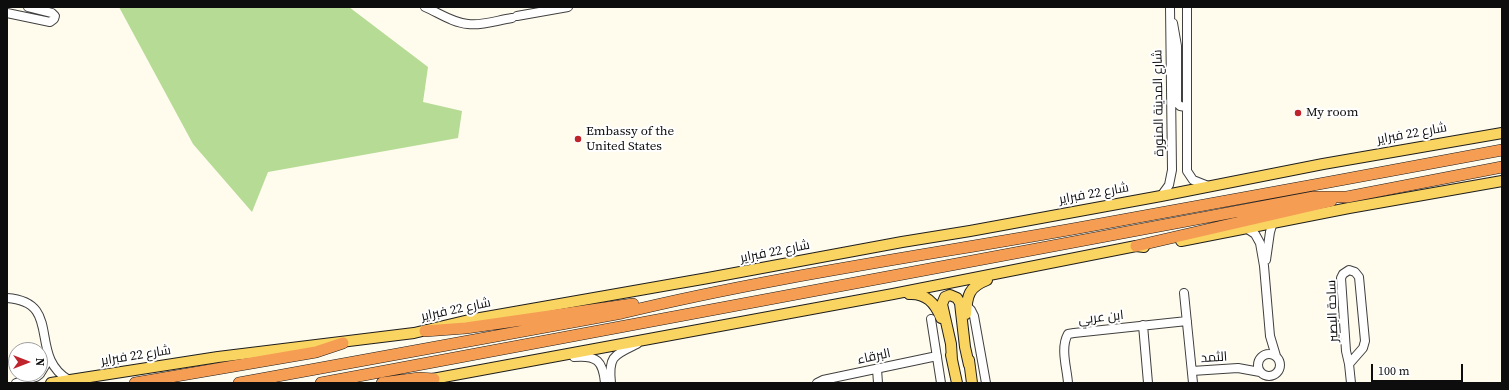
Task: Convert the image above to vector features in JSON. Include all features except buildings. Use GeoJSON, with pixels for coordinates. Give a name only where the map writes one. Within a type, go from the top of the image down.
{"type":"FeatureCollection","features":[{"type":"Feature","properties":{"kind":"highway"},"geometry":{"type":"LineString","coordinates":[[239,383],[622,313],[658,304],[899,258],[1073,229],[1502,150]]}},
{"type":"Feature","properties":{"kind":"highway"},"geometry":{"type":"LineString","coordinates":[[1136,246],[1310,207],[1347,197],[1502,166]]}},
{"type":"Feature","properties":{"kind":"highway"},"geometry":{"type":"LineString","coordinates":[[321,383],[1314,197],[1347,197]]}},
{"type":"Feature","properties":{"kind":"highway"},"geometry":{"type":"LineString","coordinates":[[425,331],[466,328],[617,306],[658,304]]}},
{"type":"Feature","properties":{"kind":"highway"},"geometry":{"type":"LineString","coordinates":[[135,383],[316,352],[343,343]]}},
{"type":"Feature","properties":{"kind":"highway"},"geometry":{"type":"LineString","coordinates":[[382,383],[420,378],[431,381]]}},
{"type":"Feature","properties":{"kind":"main road","name":"شارع 22 فبراير"},"geometry":{"type":"LineString","coordinates":[[51,383],[218,357],[343,343],[425,331],[470,320],[1161,196],[1323,164],[1502,133]]}},
{"type":"Feature","properties":{"kind":"main road"},"geometry":{"type":"LineString","coordinates":[[412,383],[431,381],[646,338],[893,294],[1136,246],[1154,246],[1273,222],[1502,182]]}},
{"type":"Feature","properties":{"kind":"main road"},"geometry":{"type":"LineString","coordinates":[[969,365],[966,305],[969,294],[976,285],[1002,273]]}},
{"type":"Feature","properties":{"kind":"main road"},"geometry":{"type":"LineString","coordinates":[[893,294],[914,294],[927,298],[936,307],[943,324],[956,383]]}},
{"type":"Feature","properties":{"kind":"main road"},"geometry":{"type":"LineString","coordinates":[[952,360],[951,344],[942,304],[945,297],[950,295],[955,296],[960,303],[965,347],[972,383]]}},
{"type":"Feature","properties":{"kind":"street"},"geometry":{"type":"LineString","coordinates":[[7,13],[50,22],[54,19],[55,16],[52,13],[28,7]]}},
{"type":"Feature","properties":{"kind":"street"},"geometry":{"type":"LineString","coordinates":[[425,7],[455,21],[468,24],[479,24],[568,7]]}},
{"type":"Feature","properties":{"kind":"street","name":"شارع المدينة المنورة"},"geometry":{"type":"LineString","coordinates":[[1187,7],[1186,171],[1193,180],[1208,186]]}},
{"type":"Feature","properties":{"kind":"street"},"geometry":{"type":"LineString","coordinates":[[1170,9],[1175,28],[1177,46],[1177,103],[1180,106],[1186,107]]}},
{"type":"Feature","properties":{"kind":"street","name":"شارع المدينة المنورة"},"geometry":{"type":"LineString","coordinates":[[1161,196],[1169,185],[1172,170],[1170,9]]}},
{"type":"Feature","properties":{"kind":"street"},"geometry":{"type":"LineString","coordinates":[[1264,266],[1273,222]]}},
{"type":"Feature","properties":{"kind":"street"},"geometry":{"type":"LineString","coordinates":[[1246,228],[1258,238],[1264,266],[1270,336],[1280,364],[1277,373],[1277,383]]}},
{"type":"Feature","properties":{"kind":"street","name":"ساحة البصير"},"geometry":{"type":"LineString","coordinates":[[1350,364],[1365,343],[1359,277],[1357,273],[1351,270],[1344,272],[1341,278],[1346,351],[1350,364],[1351,383]]}},
{"type":"Feature","properties":{"kind":"street"},"geometry":{"type":"LineString","coordinates":[[1184,293],[1193,383]]}},
{"type":"Feature","properties":{"kind":"street"},"geometry":{"type":"LineString","coordinates":[[7,298],[22,300],[30,304],[36,310],[41,318],[46,342]]}},
{"type":"Feature","properties":{"kind":"street"},"geometry":{"type":"LineString","coordinates":[[966,305],[974,316],[986,383]]}},
{"type":"Feature","properties":{"kind":"street"},"geometry":{"type":"LineString","coordinates":[[931,319],[941,383]]}},
{"type":"Feature","properties":{"kind":"street","name":"ابن عربي"},"geometry":{"type":"LineString","coordinates":[[1068,383],[1064,350],[1065,340],[1068,334],[1074,332],[1187,321]]}},
{"type":"Feature","properties":{"kind":"street"},"geometry":{"type":"LineString","coordinates":[[1143,325],[1148,383]]}},
{"type":"Feature","properties":{"kind":"street"},"geometry":{"type":"LineString","coordinates":[[1270,336],[1258,368],[1265,377],[1272,376],[1277,373]]}},
{"type":"Feature","properties":{"kind":"street"},"geometry":{"type":"LineString","coordinates":[[611,383],[610,365],[616,355],[623,350],[638,344],[646,338]]}},
{"type":"Feature","properties":{"kind":"street"},"geometry":{"type":"LineString","coordinates":[[48,353],[54,367],[69,380]]}},
{"type":"Feature","properties":{"kind":"street"},"geometry":{"type":"LineString","coordinates":[[1262,357],[1271,354],[1276,356]]}},
{"type":"Feature","properties":{"kind":"street"},"geometry":{"type":"LineString","coordinates":[[544,358],[583,356],[593,358],[598,361],[603,370],[605,383]]}},
{"type":"Feature","properties":{"kind":"street","name":"البرقاء"},"geometry":{"type":"LineString","coordinates":[[817,383],[823,380],[937,356]]}},
{"type":"Feature","properties":{"kind":"street","name":"الثمد"},"geometry":{"type":"LineString","coordinates":[[1192,371],[1238,368],[1262,357]]}},
{"type":"Feature","properties":{"kind":"street","name":"الثمد"},"geometry":{"type":"LineString","coordinates":[[1238,368],[1265,377]]}},
{"type":"Feature","properties":{"kind":"street"},"geometry":{"type":"LineString","coordinates":[[876,369],[878,383]]}},
{"type":"Feature","properties":{"kind":"green space"},"geometry":{"type":"Polygon","coordinates":[[[119,7],[349,7],[428,67],[423,102],[462,111],[458,138],[268,172],[252,212],[193,144],[119,7]]]}},
{"type":"Feature","properties":{"kind":"place","name":"My room"},"geometry":{"type":"Point","coordinates":[1298,113]}},
{"type":"Feature","properties":{"kind":"place","name":"Embassy of the United States"},"geometry":{"type":"Point","coordinates":[578,139]}}]}
